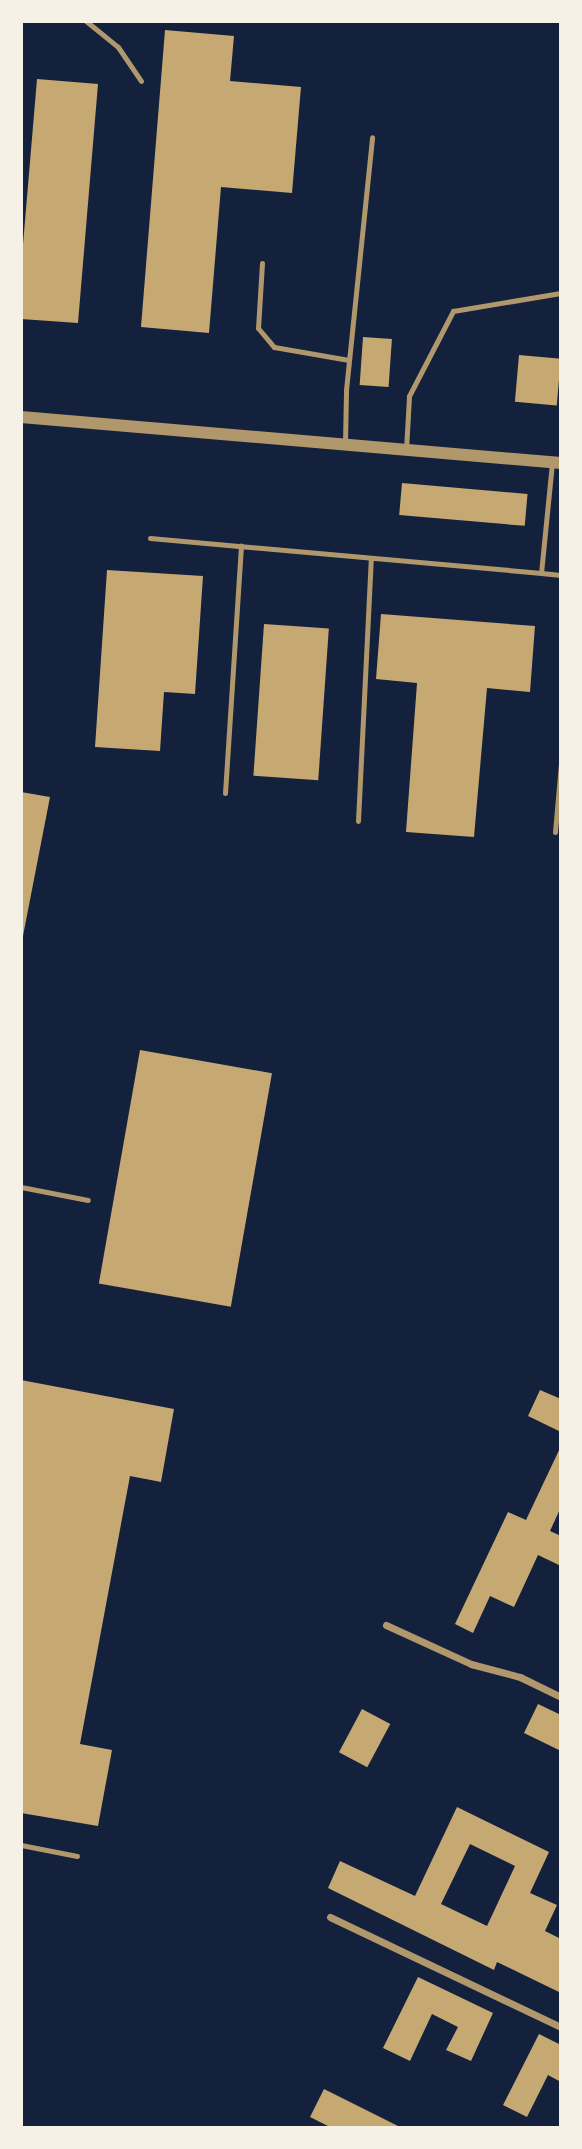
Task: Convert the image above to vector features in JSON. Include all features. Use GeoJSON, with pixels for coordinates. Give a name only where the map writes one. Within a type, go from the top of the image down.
{"type":"FeatureCollection","features":[{"type":"Feature","properties":{"kind":"street"},"geometry":{"type":"LineString","coordinates":[[21,417],[556,463]]}},
{"type":"Feature","properties":{"kind":"street"},"geometry":{"type":"LineString","coordinates":[[386,1625],[471,1664],[520,1677],[561,1697]]}},
{"type":"Feature","properties":{"kind":"street"},"geometry":{"type":"LineString","coordinates":[[330,1917],[561,2027]]}},
{"type":"Feature","properties":{"kind":"lane"},"geometry":{"type":"LineString","coordinates":[[86,21],[118,47],[141,81]]}},
{"type":"Feature","properties":{"kind":"lane"},"geometry":{"type":"LineString","coordinates":[[345,445],[349,360],[372,137]]}},
{"type":"Feature","properties":{"kind":"lane"},"geometry":{"type":"LineString","coordinates":[[262,263],[258,328],[274,348],[349,360]]}},
{"type":"Feature","properties":{"kind":"lane"},"geometry":{"type":"LineString","coordinates":[[406,450],[408,396],[453,311],[561,293]]}},
{"type":"Feature","properties":{"kind":"lane"},"geometry":{"type":"LineString","coordinates":[[541,573],[556,463]]}},
{"type":"Feature","properties":{"kind":"lane"},"geometry":{"type":"LineString","coordinates":[[150,538],[561,575]]}},
{"type":"Feature","properties":{"kind":"lane"},"geometry":{"type":"LineString","coordinates":[[225,793],[241,546]]}},
{"type":"Feature","properties":{"kind":"lane"},"geometry":{"type":"LineString","coordinates":[[358,821],[370,558]]}},
{"type":"Feature","properties":{"kind":"lane"},"geometry":{"type":"LineString","coordinates":[[555,832],[561,763]]}},
{"type":"Feature","properties":{"kind":"lane"},"geometry":{"type":"LineString","coordinates":[[21,1187],[88,1200]]}},
{"type":"Feature","properties":{"kind":"lane"},"geometry":{"type":"LineString","coordinates":[[21,1845],[77,1856]]}},
{"type":"Feature","properties":{"kind":"building"},"geometry":{"type":"Polygon","coordinates":[[[165,30],[234,36],[230,81],[301,87],[292,193],[221,187],[209,333],[141,327],[165,30]]]}},
{"type":"Feature","properties":{"kind":"building"},"geometry":{"type":"Polygon","coordinates":[[[37,79],[98,84],[78,323],[21,319],[21,268],[37,79]]]}},
{"type":"Feature","properties":{"kind":"building"},"geometry":{"type":"Polygon","coordinates":[[[363,337],[392,339],[389,387],[360,385],[363,337]]]}},
{"type":"Feature","properties":{"kind":"building"},"geometry":{"type":"Polygon","coordinates":[[[519,355],[561,359],[557,405],[515,402],[519,355]]]}},
{"type":"Feature","properties":{"kind":"building"},"geometry":{"type":"Polygon","coordinates":[[[402,483],[528,494],[525,526],[399,515],[402,483]]]}},
{"type":"Feature","properties":{"kind":"building"},"geometry":{"type":"Polygon","coordinates":[[[107,570],[203,576],[195,694],[164,692],[160,751],[95,747],[107,570]]]}},
{"type":"Feature","properties":{"kind":"building"},"geometry":{"type":"Polygon","coordinates":[[[381,614],[535,626],[530,692],[487,688],[474,837],[406,832],[417,683],[376,679],[381,614]]]}},
{"type":"Feature","properties":{"kind":"building"},"geometry":{"type":"Polygon","coordinates":[[[264,624],[329,629],[318,780],[253,776],[264,624]]]}},
{"type":"Feature","properties":{"kind":"building"},"geometry":{"type":"Polygon","coordinates":[[[21,792],[50,797],[22,941],[21,941],[21,792]]]}},
{"type":"Feature","properties":{"kind":"building"},"geometry":{"type":"Polygon","coordinates":[[[140,1050],[272,1073],[231,1307],[99,1283],[140,1050]]]}},
{"type":"Feature","properties":{"kind":"building"},"geometry":{"type":"Polygon","coordinates":[[[21,1380],[174,1409],[161,1482],[130,1476],[80,1744],[112,1750],[98,1826],[21,1813],[21,1380]]]}},
{"type":"Feature","properties":{"kind":"building"},"geometry":{"type":"Polygon","coordinates":[[[540,1390],[561,1399],[561,1432],[528,1416],[540,1390]]]}},
{"type":"Feature","properties":{"kind":"building"},"geometry":{"type":"Polygon","coordinates":[[[561,1446],[561,1507],[550,1531],[561,1536],[561,1566],[538,1555],[514,1607],[490,1596],[473,1633],[455,1624],[508,1512],[526,1520],[561,1446]]]}},
{"type":"Feature","properties":{"kind":"building"},"geometry":{"type":"Polygon","coordinates":[[[538,1704],[561,1715],[561,1751],[524,1733],[538,1704]]]}},
{"type":"Feature","properties":{"kind":"building"},"geometry":{"type":"Polygon","coordinates":[[[362,1709],[390,1724],[367,1767],[339,1752],[362,1709]]]}},
{"type":"Feature","properties":{"kind":"building"},"geometry":{"type":"Polygon","coordinates":[[[457,1807],[549,1852],[530,1893],[557,1905],[545,1931],[561,1939],[561,1993],[497,1962],[494,1970],[328,1888],[340,1861],[415,1896],[457,1807]],[[470,1844],[441,1904],[487,1926],[515,1866],[470,1844]]]}},
{"type":"Feature","properties":{"kind":"building"},"geometry":{"type":"Polygon","coordinates":[[[418,1977],[493,2013],[471,2061],[446,2050],[458,2027],[432,2014],[410,2061],[383,2048],[418,1977]]]}},
{"type":"Feature","properties":{"kind":"building"},"geometry":{"type":"Polygon","coordinates":[[[539,2034],[561,2045],[561,2082],[548,2075],[527,2117],[503,2105],[539,2034]]]}},
{"type":"Feature","properties":{"kind":"building"},"geometry":{"type":"Polygon","coordinates":[[[324,2089],[402,2128],[332,2128],[310,2117],[324,2089]]]}}]}
